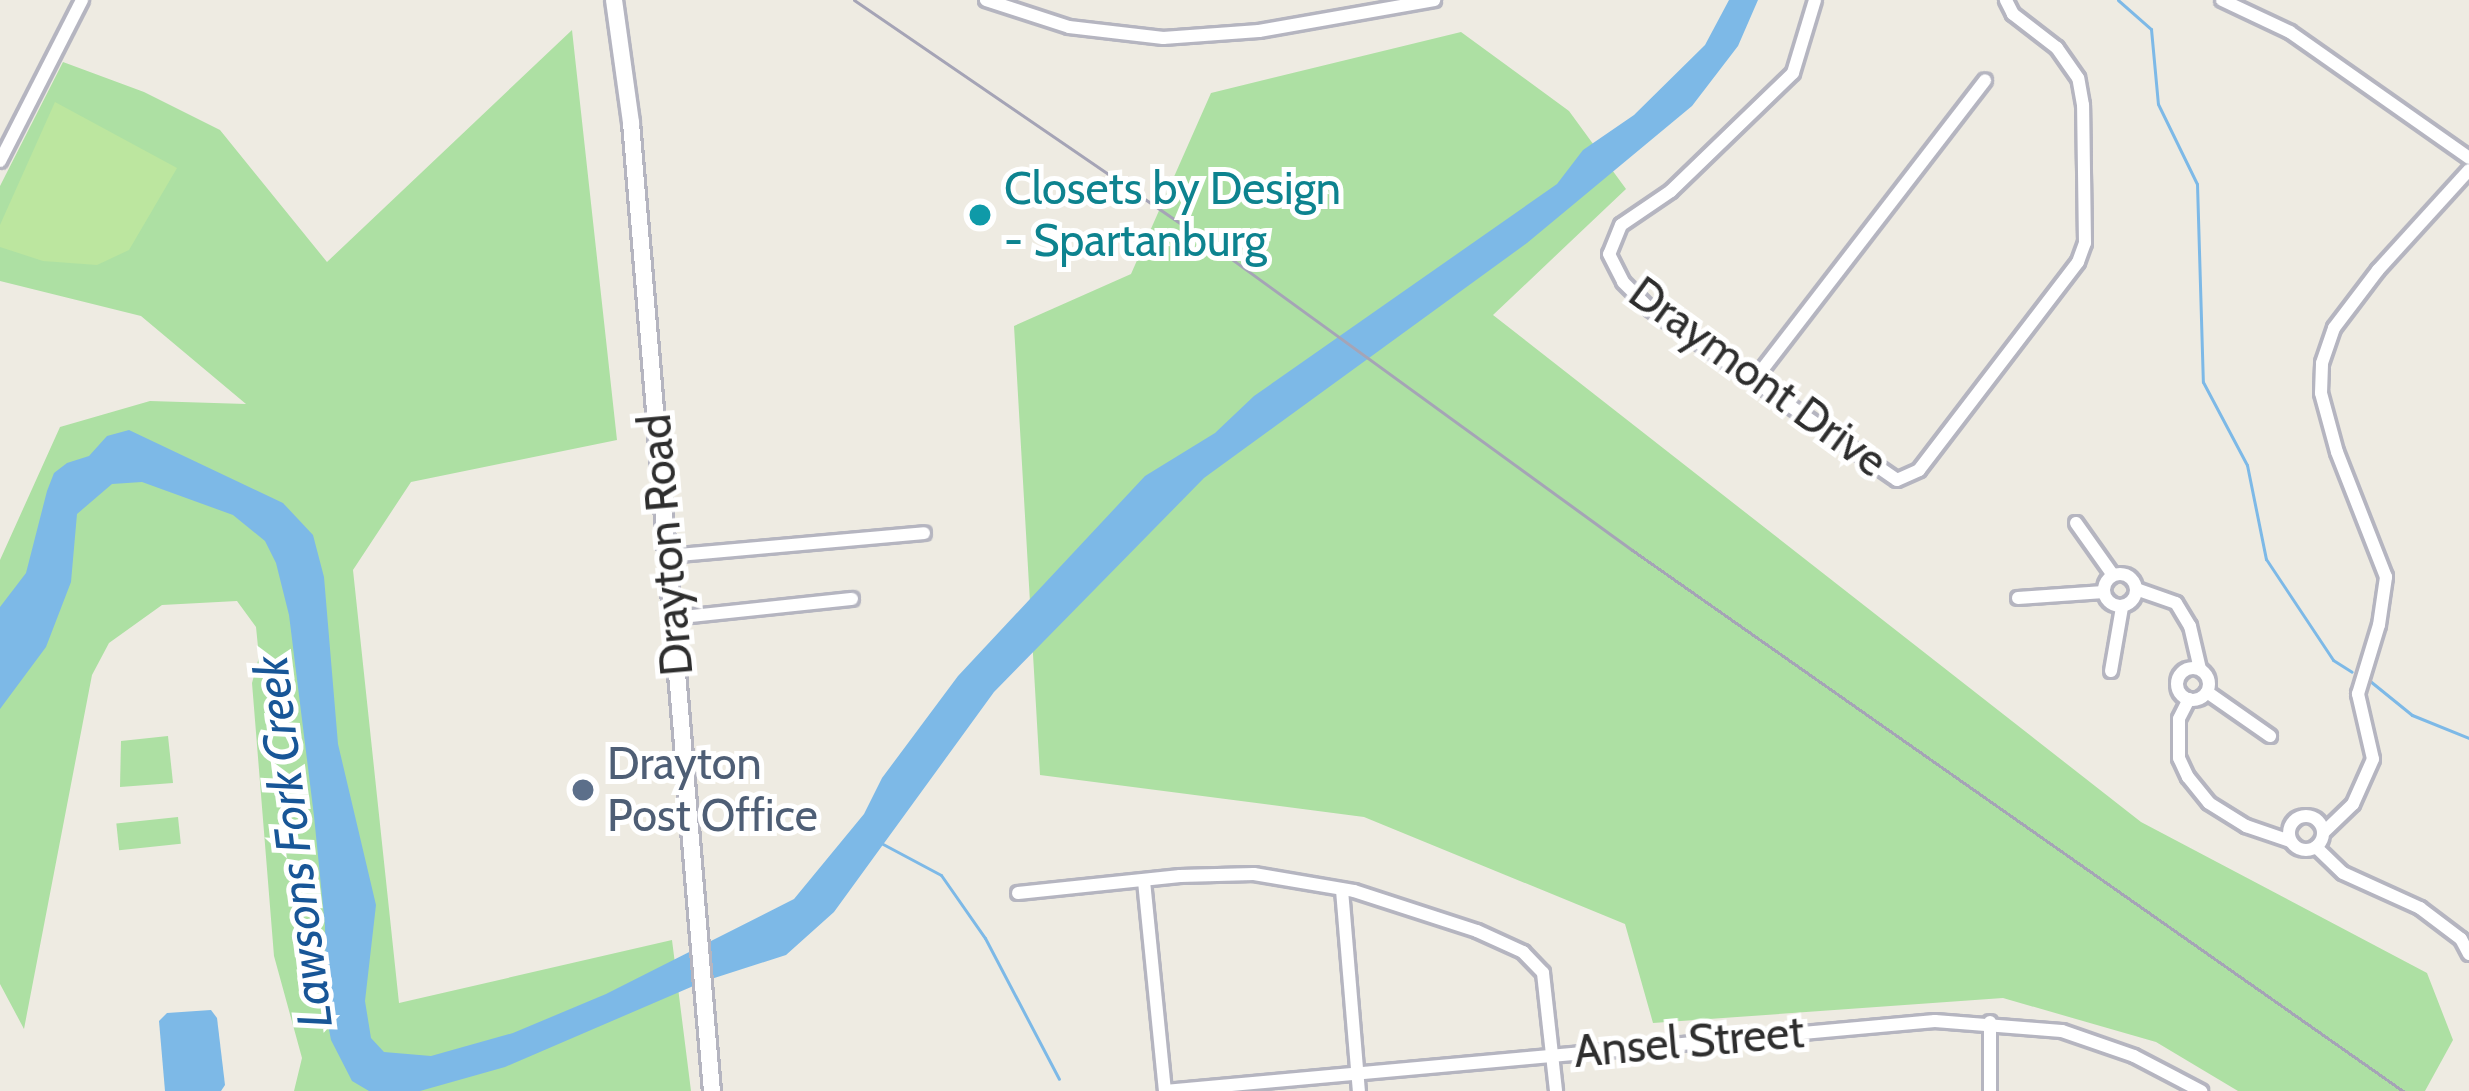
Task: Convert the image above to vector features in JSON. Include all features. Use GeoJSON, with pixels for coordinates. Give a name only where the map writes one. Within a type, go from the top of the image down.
{"type":"FeatureCollection","features":[{"type":"Feature","properties":{"kind":"main road","name":"Drayton Road"},"geometry":{"type":"LineString","coordinates":[[614,0],[631,123],[712,1091]]}},
{"type":"Feature","properties":{"kind":"street"},"geometry":{"type":"LineString","coordinates":[[0,161],[82,0]]}},
{"type":"Feature","properties":{"kind":"street"},"geometry":{"type":"LineString","coordinates":[[986,0],[1069,27],[1163,38],[1259,31],[1434,0]]}},
{"type":"Feature","properties":{"kind":"street","name":"Draymont Drive"},"geometry":{"type":"LineString","coordinates":[[1815,0],[1793,73],[1671,190],[1622,225],[1609,247],[1613,267],[1635,296],[1885,475],[1909,478],[2078,262],[2087,222],[2081,90],[2066,57],[2013,14],[2006,0]]}},
{"type":"Feature","properties":{"kind":"street"},"geometry":{"type":"LineString","coordinates":[[2222,0],[2290,32],[2469,158]]}},
{"type":"Feature","properties":{"kind":"street"},"geometry":{"type":"LineString","coordinates":[[1754,380],[1985,80]]}},
{"type":"Feature","properties":{"kind":"street"},"geometry":{"type":"LineString","coordinates":[[2207,692],[2189,699],[2179,719],[2179,758],[2188,777],[2209,803],[2246,826],[2306,851],[2316,847],[2324,832],[2354,804],[2374,759],[2358,694],[2379,626],[2386,577],[2336,452],[2321,393],[2322,362],[2334,328],[2378,270],[2469,170]]}},
{"type":"Feature","properties":{"kind":"street"},"geometry":{"type":"LineString","coordinates":[[2076,523],[2113,575],[2131,578],[2136,589],[2132,602],[2122,607],[2110,603],[2104,592]]}},
{"type":"Feature","properties":{"kind":"street"},"geometry":{"type":"LineString","coordinates":[[668,556],[924,533]]}},
{"type":"Feature","properties":{"kind":"street"},"geometry":{"type":"LineString","coordinates":[[2104,592],[2113,575]]}},
{"type":"Feature","properties":{"kind":"street"},"geometry":{"type":"LineString","coordinates":[[2136,589],[2176,603],[2191,626],[2200,669],[2209,682],[2207,692]]}},
{"type":"Feature","properties":{"kind":"street"},"geometry":{"type":"LineString","coordinates":[[2018,598],[2104,592]]}},
{"type":"Feature","properties":{"kind":"street"},"geometry":{"type":"LineString","coordinates":[[673,618],[852,598]]}},
{"type":"Feature","properties":{"kind":"street"},"geometry":{"type":"LineString","coordinates":[[2110,670],[2122,607]]}},
{"type":"Feature","properties":{"kind":"street"},"geometry":{"type":"LineString","coordinates":[[2189,699],[2177,685],[2181,673],[2200,669]]}},
{"type":"Feature","properties":{"kind":"street"},"geometry":{"type":"LineString","coordinates":[[2207,692],[2270,736]]}},
{"type":"Feature","properties":{"kind":"street"},"geometry":{"type":"LineString","coordinates":[[2290,842],[2292,822],[2304,815],[2318,819],[2324,832]]}},
{"type":"Feature","properties":{"kind":"street"},"geometry":{"type":"LineString","coordinates":[[2316,847],[2343,873],[2420,908],[2461,939],[2469,954]]}},
{"type":"Feature","properties":{"kind":"street"},"geometry":{"type":"LineString","coordinates":[[1018,893],[1254,874],[1342,890],[1478,931],[1532,958],[1547,986],[1556,1091]]}},
{"type":"Feature","properties":{"kind":"street"},"geometry":{"type":"LineString","coordinates":[[1144,881],[1165,1091]]}},
{"type":"Feature","properties":{"kind":"street"},"geometry":{"type":"LineString","coordinates":[[1342,890],[1359,1091]]}},
{"type":"Feature","properties":{"kind":"street","name":"Ansel Street"},"geometry":{"type":"LineString","coordinates":[[1165,1091],[1935,1022],[2037,1025],[2087,1038],[2201,1091]]}},
{"type":"Feature","properties":{"kind":"street"},"geometry":{"type":"LineString","coordinates":[[1990,1022],[1990,1091]]}},
{"type":"Feature","properties":{"kind":"green space"},"geometry":{"type":"Polygon","coordinates":[[[572,30],[617,440],[411,482],[353,570],[399,1003],[672,940],[691,1091],[294,1091],[302,1058],[274,956],[252,683],[259,657],[256,627],[237,601],[162,605],[109,643],[92,675],[24,1029],[0,984],[0,560],[60,427],[150,401],[246,404],[141,316],[0,281],[0,186],[63,62],[144,92],[220,130],[327,262],[572,30]]]}},
{"type":"Feature","properties":{"kind":"green space"},"geometry":{"type":"Polygon","coordinates":[[[1461,32],[1569,111],[1626,189],[1493,315],[2141,822],[2427,973],[2453,1040],[2425,1091],[2238,1091],[2156,1042],[2003,998],[1653,1023],[1625,924],[1364,817],[1040,775],[1014,326],[1131,274],[1211,93],[1461,32]]]}},
{"type":"Feature","properties":{"kind":"green space"},"geometry":{"type":"Polygon","coordinates":[[[55,102],[177,168],[129,250],[97,265],[43,261],[0,247],[0,225],[55,102]]]}},
{"type":"Feature","properties":{"kind":"green space"},"geometry":{"type":"Polygon","coordinates":[[[168,736],[173,783],[120,787],[121,741],[168,736]]]}},
{"type":"Feature","properties":{"kind":"green space"},"geometry":{"type":"Polygon","coordinates":[[[178,817],[181,844],[119,850],[116,823],[178,817]]]}},
{"type":"Feature","properties":{"kind":"water"},"geometry":{"type":"Polygon","coordinates":[[[1729,0],[1758,0],[1738,46],[1692,106],[1527,243],[1204,478],[994,692],[834,912],[786,955],[705,981],[505,1067],[420,1091],[369,1091],[352,1081],[331,1040],[326,1014],[325,926],[314,816],[289,615],[276,563],[265,541],[233,515],[142,482],[112,484],[77,514],[71,582],[46,647],[0,709],[0,607],[26,573],[47,491],[54,473],[67,463],[89,456],[107,436],[129,430],[283,503],[313,535],[324,577],[338,744],[376,905],[365,1001],[371,1038],[384,1052],[431,1056],[513,1033],[606,994],[794,899],[864,814],[882,778],[958,676],[1145,476],[1215,433],[1254,396],[1557,184],[1583,150],[1634,115],[1705,45],[1729,0]]]}},
{"type":"Feature","properties":{"kind":"water"},"geometry":{"type":"Polygon","coordinates":[[[211,1010],[217,1018],[225,1085],[221,1091],[165,1091],[159,1021],[167,1013],[211,1010]]]}},
{"type":"Feature","properties":{"kind":"waterway"},"geometry":{"type":"LineString","coordinates":[[2118,0],[2151,29],[2158,104],[2197,184],[2203,382],[2247,465],[2266,559],[2333,660],[2352,672]]}},
{"type":"Feature","properties":{"kind":"waterway"},"geometry":{"type":"LineString","coordinates":[[2370,681],[2412,715],[2469,738]]}},
{"type":"Feature","properties":{"kind":"waterway"},"geometry":{"type":"LineString","coordinates":[[881,843],[941,875],[985,938],[1059,1079]]}},
{"type":"Feature","properties":{"kind":"railway"},"geometry":{"type":"LineString","coordinates":[[854,0],[1226,255],[1632,550],[2403,1091]]}},
{"type":"Feature","properties":{"kind":"place","name":"Closets by Design - Spartanburg"},"geometry":{"type":"Point","coordinates":[980,215]}},
{"type":"Feature","properties":{"kind":"place","name":"Drayton Post Office"},"geometry":{"type":"Point","coordinates":[583,790]}},
{"type":"Feature","properties":{"kind":"water label","name":"Lawsons Fork Creek"},"geometry":{"type":"Point","coordinates":[293,842]}}]}
